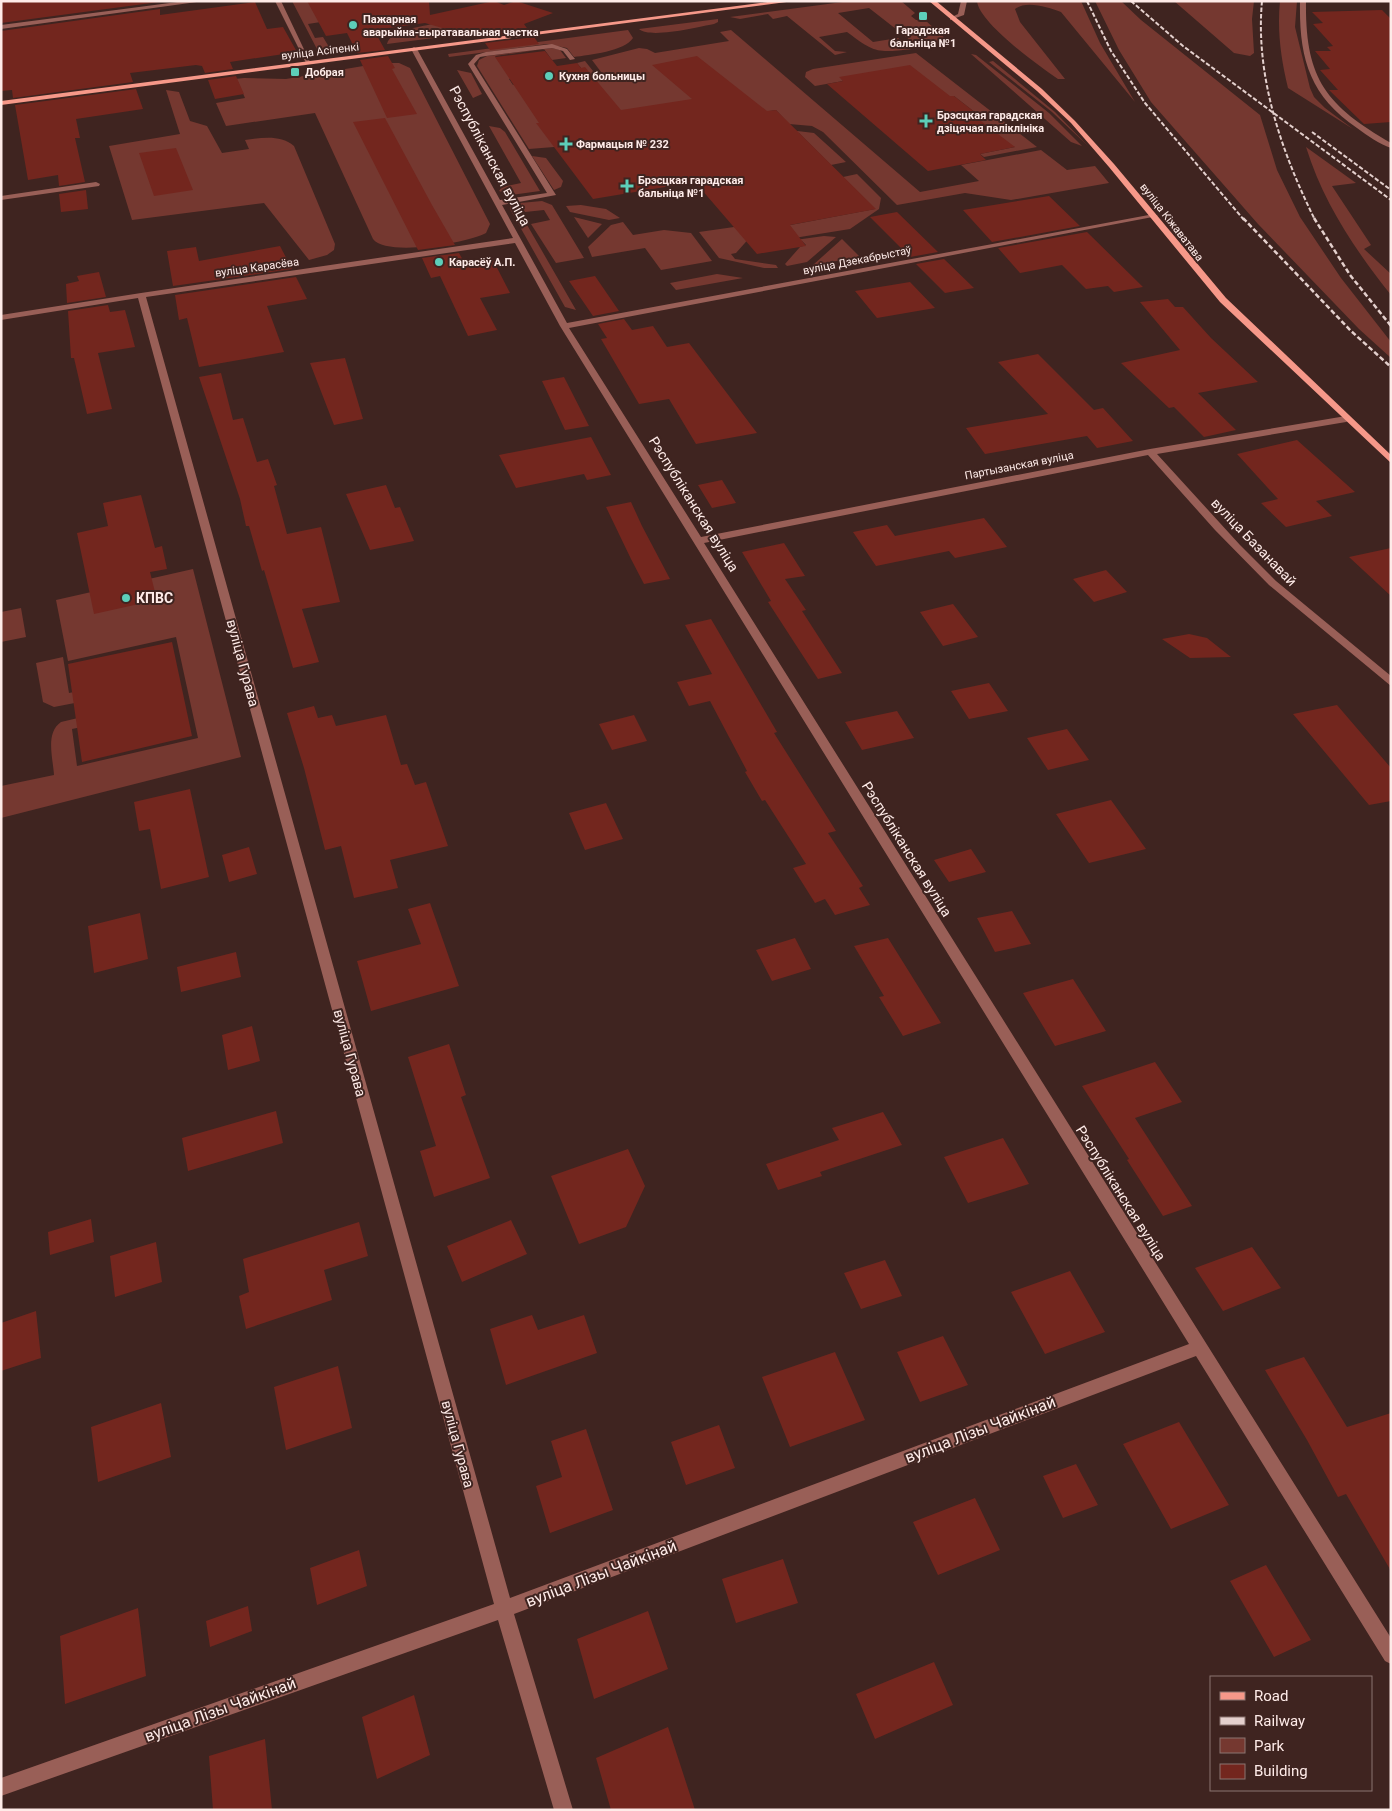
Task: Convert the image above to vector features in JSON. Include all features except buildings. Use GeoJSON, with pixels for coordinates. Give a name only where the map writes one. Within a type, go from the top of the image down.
{"type":"FeatureCollection","features":[{"type":"Feature","properties":{"kind":"main road","name":"вуліца Асіпенкі"},"geometry":{"type":"LineString","coordinates":[[1,103],[791,1]]}},
{"type":"Feature","properties":{"kind":"main road","name":"вуліца Кіжаватава"},"geometry":{"type":"LineString","coordinates":[[932,1],[1058,106],[1098,148],[1197,272],[1223,300],[1391,460]]}},
{"type":"Feature","properties":{"kind":"street"},"geometry":{"type":"LineString","coordinates":[[1,27],[201,1]]}},
{"type":"Feature","properties":{"kind":"street"},"geometry":{"type":"LineString","coordinates":[[278,1],[309,63]]}},
{"type":"Feature","properties":{"kind":"street"},"geometry":{"type":"LineString","coordinates":[[952,19],[961,15],[964,1]]}},
{"type":"Feature","properties":{"kind":"street"},"geometry":{"type":"LineString","coordinates":[[1303,1],[1302,25],[1309,67],[1317,87],[1334,108],[1363,131],[1391,146]]}},
{"type":"Feature","properties":{"kind":"street"},"geometry":{"type":"LineString","coordinates":[[497,203],[552,195],[471,64],[478,56],[486,54],[544,46],[560,48],[572,60]]}},
{"type":"Feature","properties":{"kind":"street","name":"Рэспубліканская вуліца"},"geometry":{"type":"LineString","coordinates":[[414,49],[564,326],[1198,1348],[1388,1647]]}},
{"type":"Feature","properties":{"kind":"street"},"geometry":{"type":"LineString","coordinates":[[1,198],[96,184]]}},
{"type":"Feature","properties":{"kind":"street","name":"вуліца Дзекабрыстаў"},"geometry":{"type":"LineString","coordinates":[[564,326],[1154,216]]}},
{"type":"Feature","properties":{"kind":"street","name":"вуліца Карасёва"},"geometry":{"type":"LineString","coordinates":[[1,318],[141,295],[516,240]]}},
{"type":"Feature","properties":{"kind":"street","name":"вуліца Гурава"},"geometry":{"type":"LineString","coordinates":[[141,295],[504,1610],[564,1810]]}},
{"type":"Feature","properties":{"kind":"street","name":"Партызанская вуліца"},"geometry":{"type":"LineString","coordinates":[[698,541],[1150,452],[1346,419]]}},
{"type":"Feature","properties":{"kind":"street","name":"вуліца Базанавай"},"geometry":{"type":"LineString","coordinates":[[1150,452],[1254,565],[1292,600],[1370,661],[1391,682]]}},
{"type":"Feature","properties":{"kind":"street","name":"вуліца Лізы Чайкінай"},"geometry":{"type":"LineString","coordinates":[[1,1787],[504,1610],[1198,1348]]}},
{"type":"Feature","properties":{"kind":"green space"},"geometry":{"type":"Polygon","coordinates":[[[292,1],[307,1],[327,21],[308,24],[315,38],[323,37],[329,47],[358,44],[370,47],[319,53],[292,1]]]}},
{"type":"Feature","properties":{"kind":"green space"},"geometry":{"type":"Polygon","coordinates":[[[850,1],[901,1],[915,13],[911,16],[916,20],[925,20],[948,41],[943,44],[919,47],[869,8],[838,13],[873,42],[898,38],[912,49],[877,50],[864,44],[847,32],[819,37],[835,51],[847,52],[835,55],[787,16],[773,19],[768,14],[740,19],[730,17],[850,1]]]}},
{"type":"Feature","properties":{"kind":"green space"},"geometry":{"type":"Polygon","coordinates":[[[977,1],[1081,1],[1100,43],[1135,102],[1061,12],[1044,6],[1031,5],[1020,6],[1015,9],[1020,22],[1065,79],[1058,79],[998,32],[980,10],[977,1]]]}},
{"type":"Feature","properties":{"kind":"green space"},"geometry":{"type":"Polygon","coordinates":[[[1095,1],[1121,1],[1141,20],[1260,115],[1277,170],[1300,217],[1341,278],[1391,342],[1391,358],[1359,329],[1258,224],[1151,102],[1119,50],[1095,1]]]}},
{"type":"Feature","properties":{"kind":"green space"},"geometry":{"type":"Polygon","coordinates":[[[1174,1],[1254,1],[1252,19],[1254,53],[1250,56],[1234,53],[1174,1]]]}},
{"type":"Feature","properties":{"kind":"green space"},"geometry":{"type":"Polygon","coordinates":[[[1280,1],[1297,1],[1295,27],[1310,88],[1314,97],[1325,108],[1353,129],[1288,88],[1280,45],[1280,1]]]}},
{"type":"Feature","properties":{"kind":"green space"},"geometry":{"type":"Polygon","coordinates":[[[718,19],[718,22],[714,24],[663,33],[645,32],[639,29],[718,19]]]}},
{"type":"Feature","properties":{"kind":"green space"},"geometry":{"type":"Polygon","coordinates":[[[432,24],[465,34],[387,44],[389,39],[399,32],[432,24]]]}},
{"type":"Feature","properties":{"kind":"green space"},"geometry":{"type":"Polygon","coordinates":[[[628,30],[633,38],[623,46],[606,52],[574,57],[567,48],[547,44],[449,57],[448,54],[628,30]]]}},
{"type":"Feature","properties":{"kind":"green space"},"geometry":{"type":"Polygon","coordinates":[[[731,30],[920,192],[979,181],[961,165],[1041,150],[1067,170],[1095,166],[1109,183],[1011,200],[965,193],[897,205],[823,132],[812,126],[789,124],[776,110],[554,147],[529,149],[477,66],[479,60],[487,56],[552,48],[560,50],[566,58],[552,60],[544,49],[495,56],[511,78],[509,79],[513,85],[581,68],[577,63],[585,61],[601,81],[607,80],[592,60],[639,48],[655,53],[729,41],[720,32],[731,30]]]}},
{"type":"Feature","properties":{"kind":"green space"},"geometry":{"type":"Polygon","coordinates":[[[916,53],[1037,147],[984,157],[980,154],[1015,147],[943,124],[981,117],[954,96],[916,102],[840,77],[843,81],[815,86],[805,77],[806,72],[813,69],[916,53]]]}},
{"type":"Feature","properties":{"kind":"green space"},"geometry":{"type":"Polygon","coordinates":[[[971,54],[976,55],[1049,113],[1082,146],[1071,142],[971,54]]]}},
{"type":"Feature","properties":{"kind":"green space"},"geometry":{"type":"Polygon","coordinates":[[[993,61],[1055,112],[1088,146],[1052,112],[989,62],[993,61]]]}},
{"type":"Feature","properties":{"kind":"green space"},"geometry":{"type":"Polygon","coordinates":[[[381,63],[399,63],[410,68],[490,224],[486,233],[463,241],[428,247],[394,247],[381,244],[373,239],[315,113],[226,126],[216,103],[245,98],[238,82],[210,86],[216,81],[244,78],[286,79],[381,63]]]}},
{"type":"Feature","properties":{"kind":"green space"},"geometry":{"type":"Polygon","coordinates":[[[457,70],[471,73],[482,94],[473,98],[457,70]]]}},
{"type":"Feature","properties":{"kind":"green space"},"geometry":{"type":"Polygon","coordinates":[[[166,90],[179,92],[190,121],[207,126],[222,153],[249,149],[245,140],[257,138],[277,138],[294,146],[335,244],[334,250],[327,255],[309,260],[264,203],[132,220],[109,146],[180,134],[166,90]]]}},
{"type":"Feature","properties":{"kind":"green space"},"geometry":{"type":"Polygon","coordinates":[[[489,126],[500,128],[505,132],[540,191],[511,195],[499,191],[502,187],[521,183],[489,126]]]}},
{"type":"Feature","properties":{"kind":"green space"},"geometry":{"type":"Polygon","coordinates":[[[789,130],[814,133],[846,162],[831,165],[799,133],[777,136],[789,130]]]}},
{"type":"Feature","properties":{"kind":"green space"},"geometry":{"type":"Polygon","coordinates":[[[1306,147],[1356,183],[1332,186],[1371,245],[1364,249],[1391,274],[1391,295],[1341,225],[1321,187],[1306,147]]]}},
{"type":"Feature","properties":{"kind":"green space"},"geometry":{"type":"Polygon","coordinates":[[[532,156],[546,158],[563,181],[561,187],[554,190],[532,156]]]}},
{"type":"Feature","properties":{"kind":"green space"},"geometry":{"type":"Polygon","coordinates":[[[857,174],[881,198],[879,209],[850,229],[794,238],[795,240],[824,236],[836,237],[807,262],[787,266],[785,264],[800,247],[806,245],[802,241],[796,242],[780,227],[875,209],[843,177],[857,174]]]}},
{"type":"Feature","properties":{"kind":"green space"},"geometry":{"type":"Polygon","coordinates":[[[542,201],[552,205],[584,258],[556,263],[531,224],[550,220],[544,210],[525,212],[520,203],[542,201]]]}},
{"type":"Feature","properties":{"kind":"green space"},"geometry":{"type":"Polygon","coordinates":[[[515,204],[576,310],[565,307],[510,209],[510,205],[515,204]]]}},
{"type":"Feature","properties":{"kind":"green space"},"geometry":{"type":"Polygon","coordinates":[[[581,205],[606,209],[620,218],[609,220],[570,212],[566,206],[581,205]]]}},
{"type":"Feature","properties":{"kind":"green space"},"geometry":{"type":"Polygon","coordinates":[[[574,217],[602,224],[588,238],[574,217]]]}},
{"type":"Feature","properties":{"kind":"green space"},"geometry":{"type":"Polygon","coordinates":[[[623,222],[633,235],[664,230],[691,233],[712,261],[661,270],[645,248],[592,257],[588,247],[611,225],[623,222]]]}},
{"type":"Feature","properties":{"kind":"green space"},"geometry":{"type":"Polygon","coordinates":[[[734,227],[752,235],[736,253],[731,254],[735,259],[776,265],[778,268],[764,268],[719,258],[699,232],[734,227]]]}},
{"type":"Feature","properties":{"kind":"green space"},"geometry":{"type":"Polygon","coordinates":[[[842,239],[860,257],[813,265],[842,239]]]}},
{"type":"Feature","properties":{"kind":"green space"},"geometry":{"type":"Polygon","coordinates":[[[717,274],[743,278],[676,290],[670,283],[717,274]]]}},
{"type":"Feature","properties":{"kind":"green space"},"geometry":{"type":"Polygon","coordinates":[[[193,569],[241,757],[1,818],[1,786],[54,775],[51,739],[56,727],[61,722],[112,710],[114,720],[72,729],[77,766],[198,738],[176,637],[68,661],[56,600],[193,569]]]}},
{"type":"Feature","properties":{"kind":"green space"},"geometry":{"type":"Polygon","coordinates":[[[21,608],[26,637],[1,642],[1,612],[21,608]]]}},
{"type":"Feature","properties":{"kind":"green space"},"geometry":{"type":"Polygon","coordinates":[[[63,657],[69,693],[109,685],[111,696],[54,707],[43,702],[36,663],[63,657]]]}},
{"type":"Feature","properties":{"kind":"railway"},"geometry":{"type":"LineString","coordinates":[[1087,1],[1111,51],[1145,103],[1244,220]]}},
{"type":"Feature","properties":{"kind":"railway"},"geometry":{"type":"LineString","coordinates":[[1131,1],[1183,46],[1274,113]]}},
{"type":"Feature","properties":{"kind":"railway"},"geometry":{"type":"LineString","coordinates":[[1262,1],[1263,58],[1274,113]]}},
{"type":"Feature","properties":{"kind":"railway"},"geometry":{"type":"LineString","coordinates":[[1274,113],[1391,200]]}},
{"type":"Feature","properties":{"kind":"railway"},"geometry":{"type":"LineString","coordinates":[[1274,113],[1292,168],[1314,218]]}},
{"type":"Feature","properties":{"kind":"railway"},"geometry":{"type":"LineString","coordinates":[[1312,132],[1391,190]]}},
{"type":"Feature","properties":{"kind":"railway"},"geometry":{"type":"LineString","coordinates":[[1243,218],[1351,331],[1391,367]]}},
{"type":"Feature","properties":{"kind":"railway"},"geometry":{"type":"LineString","coordinates":[[1314,218],[1350,275],[1391,326]]}},
{"type":"Feature","properties":{"kind":"place","name":"Гарадская бальніца №1"},"geometry":{"type":"Point","coordinates":[923,16]}},
{"type":"Feature","properties":{"kind":"place","name":"Пажарная аварыйна-выратавальная частка"},"geometry":{"type":"Point","coordinates":[353,25]}},
{"type":"Feature","properties":{"kind":"place","name":"Добрая"},"geometry":{"type":"Point","coordinates":[295,72]}},
{"type":"Feature","properties":{"kind":"place","name":"Кухня больницы"},"geometry":{"type":"Point","coordinates":[549,76]}},
{"type":"Feature","properties":{"kind":"place","name":"Брэсцкая гарадская дзіцячая паліклініка"},"geometry":{"type":"Point","coordinates":[926,121]}},
{"type":"Feature","properties":{"kind":"place","name":"Фармацыя № 232"},"geometry":{"type":"Point","coordinates":[566,144]}},
{"type":"Feature","properties":{"kind":"place","name":"Брэсцкая гарадская бальніца №1"},"geometry":{"type":"Point","coordinates":[627,186]}},
{"type":"Feature","properties":{"kind":"place","name":"Карасёў А.П."},"geometry":{"type":"Point","coordinates":[439,262]}},
{"type":"Feature","properties":{"kind":"place","name":"КПВС"},"geometry":{"type":"Point","coordinates":[126,598]}}]}
